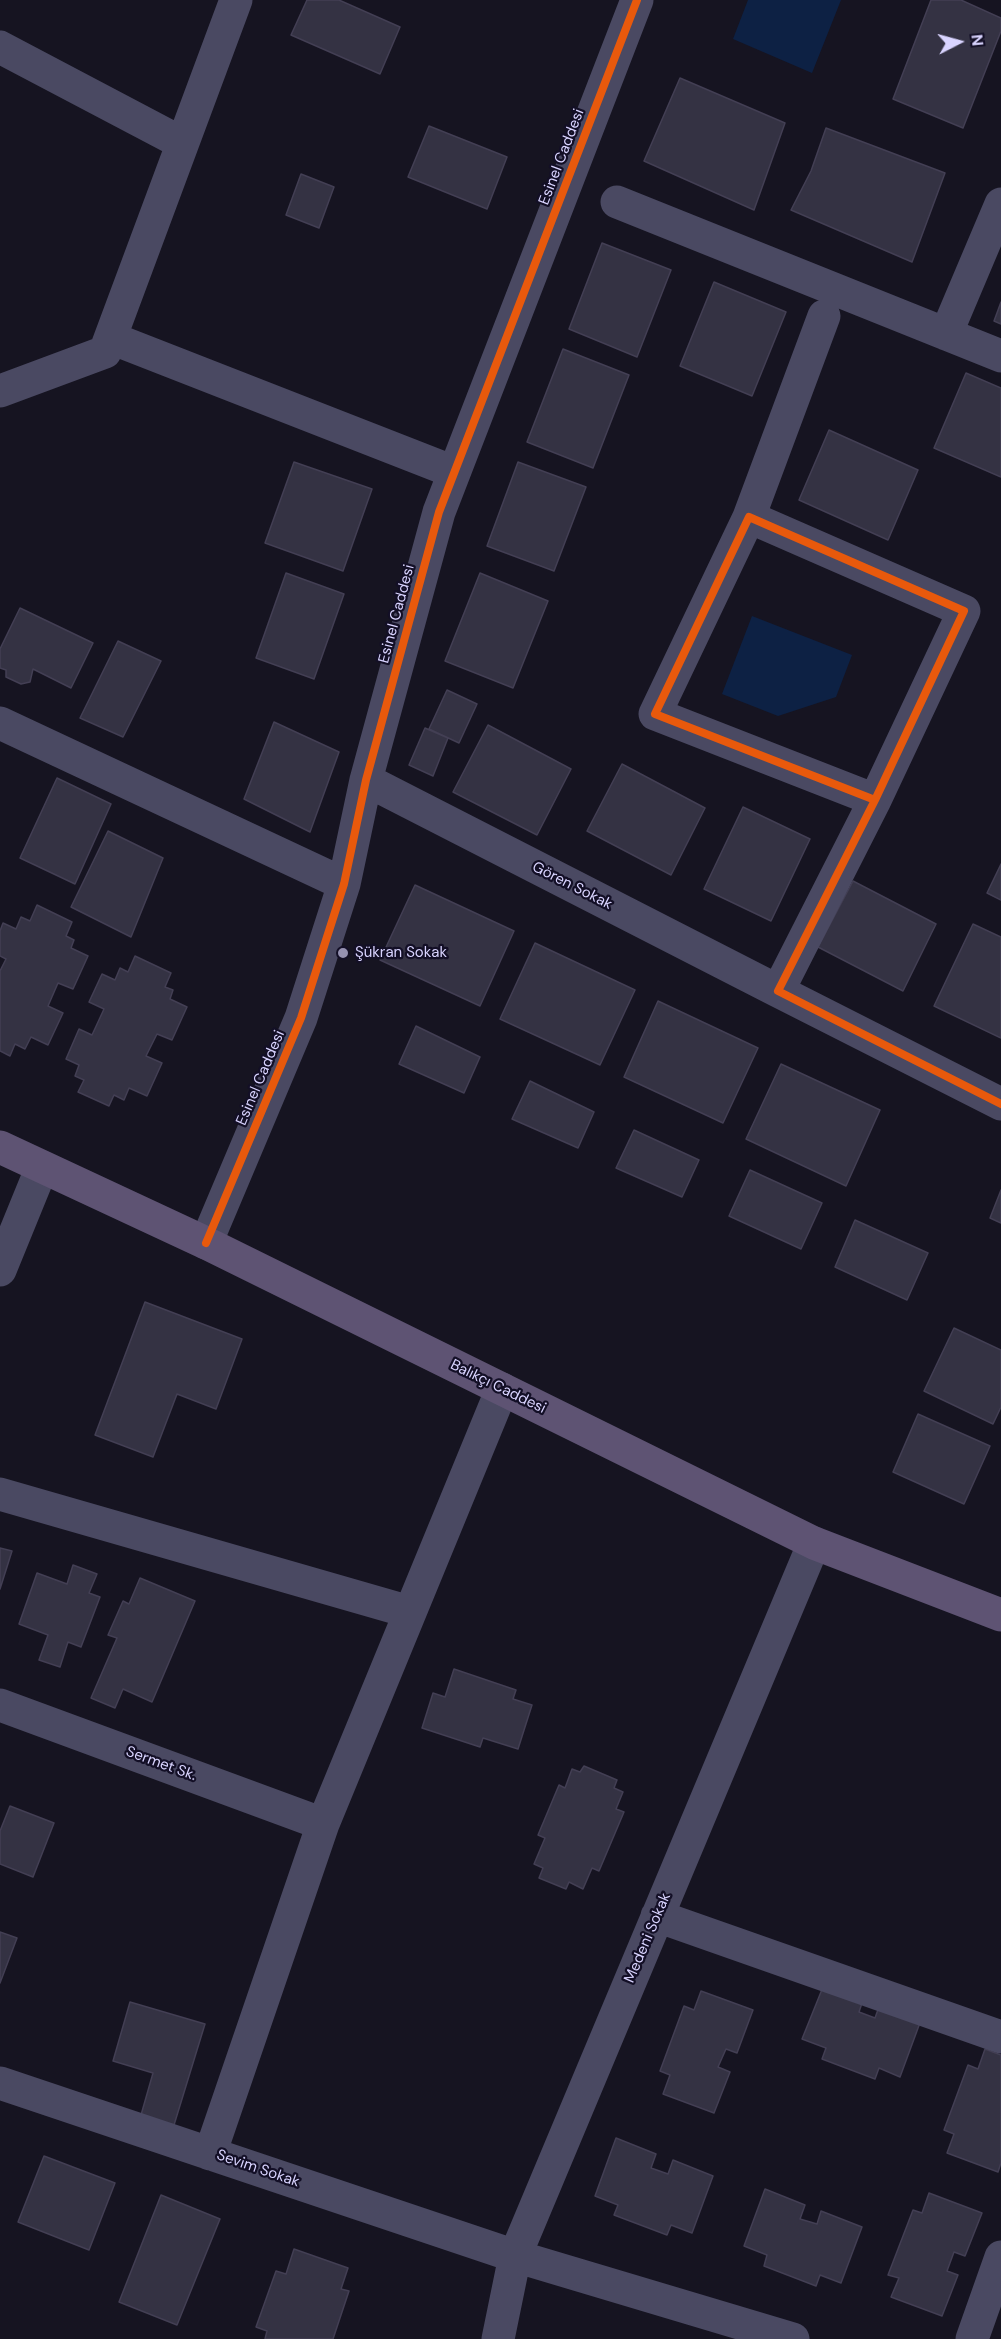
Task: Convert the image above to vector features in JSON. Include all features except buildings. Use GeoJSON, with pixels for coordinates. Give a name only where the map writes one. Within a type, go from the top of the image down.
{"type":"FeatureCollection","features":[{"type":"Feature","properties":{"kind":"main road","name":"Balıkçı Caddesi"},"geometry":{"type":"LineString","coordinates":[[0,1147],[206,1243],[813,1543],[1001,1615]]}},
{"type":"Feature","properties":{"kind":"street"},"geometry":{"type":"LineString","coordinates":[[0,391],[105,352],[236,0]]}},
{"type":"Feature","properties":{"kind":"street","name":"Esinel Caddesi"},"geometry":{"type":"LineString","coordinates":[[206,1243],[301,1018],[344,884],[366,780],[439,512],[637,0]]}},
{"type":"Feature","properties":{"kind":"street"},"geometry":{"type":"LineString","coordinates":[[0,47],[182,143]]}},
{"type":"Feature","properties":{"kind":"street"},"geometry":{"type":"LineString","coordinates":[[617,202],[1001,356]]}},
{"type":"Feature","properties":{"kind":"street"},"geometry":{"type":"LineString","coordinates":[[946,334],[1001,204]]}},
{"type":"Feature","properties":{"kind":"street"},"geometry":{"type":"LineString","coordinates":[[824,315],[749,517],[655,714],[875,800]]}},
{"type":"Feature","properties":{"kind":"street"},"geometry":{"type":"LineString","coordinates":[[111,338],[454,472]]}},
{"type":"Feature","properties":{"kind":"street"},"geometry":{"type":"LineString","coordinates":[[749,517],[964,610],[875,800],[778,991]]}},
{"type":"Feature","properties":{"kind":"street"},"geometry":{"type":"LineString","coordinates":[[0,723],[344,884]]}},
{"type":"Feature","properties":{"kind":"street","name":"Gören Sokak"},"geometry":{"type":"LineString","coordinates":[[366,780],[1001,1104]]}},
{"type":"Feature","properties":{"kind":"street"},"geometry":{"type":"LineString","coordinates":[[0,1270],[42,1167]]}},
{"type":"Feature","properties":{"kind":"street"},"geometry":{"type":"LineString","coordinates":[[210,2154],[323,1824],[502,1389]]}},
{"type":"Feature","properties":{"kind":"street"},"geometry":{"type":"LineString","coordinates":[[0,1494],[410,1612]]}},
{"type":"Feature","properties":{"kind":"street","name":"Medeni Sokak"},"geometry":{"type":"LineString","coordinates":[[498,2339],[515,2256],[813,1543]]}},
{"type":"Feature","properties":{"kind":"street","name":"Sermet Sk."},"geometry":{"type":"LineString","coordinates":[[0,1705],[323,1824]]}},
{"type":"Feature","properties":{"kind":"street"},"geometry":{"type":"LineString","coordinates":[[657,1916],[1001,2037]]}},
{"type":"Feature","properties":{"kind":"street","name":"Sevim Sokak"},"geometry":{"type":"LineString","coordinates":[[0,2083],[515,2256],[783,2338]]}},
{"type":"Feature","properties":{"kind":"street"},"geometry":{"type":"LineString","coordinates":[[972,2339],[1001,2257]]}},
{"type":"Feature","properties":{"kind":"water"},"geometry":{"type":"Polygon","coordinates":[[[748,0],[841,0],[812,73],[733,39],[748,0]]]}},
{"type":"Feature","properties":{"kind":"water"},"geometry":{"type":"Polygon","coordinates":[[[752,616],[852,655],[836,697],[778,716],[722,694],[752,616]]]}},
{"type":"Feature","properties":{"kind":"cycle path"},"geometry":{"type":"LineString","coordinates":[[206,1243],[301,1018],[344,884],[366,780],[439,512],[637,0]]}},
{"type":"Feature","properties":{"kind":"cycle path"},"geometry":{"type":"LineString","coordinates":[[875,800],[655,714],[749,517],[964,611],[875,800],[778,991],[1001,1104]]}},
{"type":"Feature","properties":{"kind":"place","name":"Şükran Sokak"},"geometry":{"type":"Point","coordinates":[343,953]}}]}
